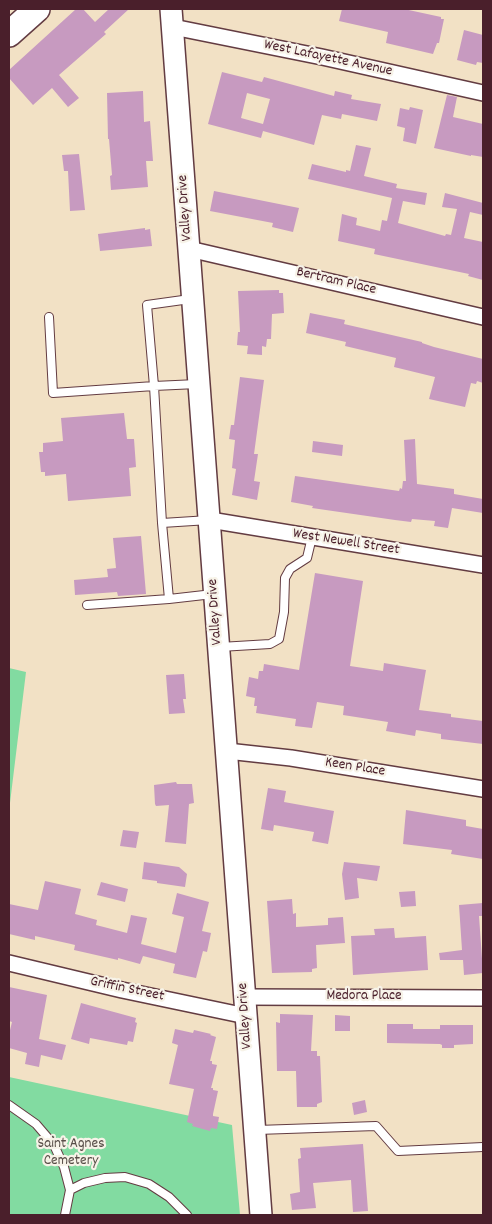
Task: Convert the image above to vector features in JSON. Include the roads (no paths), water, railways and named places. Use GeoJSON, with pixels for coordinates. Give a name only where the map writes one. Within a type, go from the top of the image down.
{"type":"FeatureCollection","features":[{"type":"Feature","properties":{"kind":"main road"},"geometry":{"type":"LineString","coordinates":[[9,34],[36,9]]}},
{"type":"Feature","properties":{"kind":"main road","name":"Valley Drive"},"geometry":{"type":"LineString","coordinates":[[172,18],[261,1215]]}},
{"type":"Feature","properties":{"kind":"street","name":"West Lafayette Avenue"},"geometry":{"type":"LineString","coordinates":[[172,18],[322,57],[483,93]]}},
{"type":"Feature","properties":{"kind":"street","name":"Bertram Place"},"geometry":{"type":"LineString","coordinates":[[189,249],[483,317]]}},
{"type":"Feature","properties":{"kind":"street","name":"West Newell Street"},"geometry":{"type":"LineString","coordinates":[[210,520],[483,565]]}},
{"type":"Feature","properties":{"kind":"street","name":"Keen Place"},"geometry":{"type":"LineString","coordinates":[[226,752],[292,758],[483,789]]}},
{"type":"Feature","properties":{"kind":"street","name":"Griffin Street"},"geometry":{"type":"LineString","coordinates":[[9,963],[122,990],[246,1006]]}},
{"type":"Feature","properties":{"kind":"street","name":"Medora Place"},"geometry":{"type":"LineString","coordinates":[[246,1006],[483,998]]}},
{"type":"Feature","properties":{"kind":"lane"},"geometry":{"type":"LineString","coordinates":[[169,599],[147,305],[193,299]]}},
{"type":"Feature","properties":{"kind":"lane"},"geometry":{"type":"LineString","coordinates":[[48,317],[53,393],[199,384]]}},
{"type":"Feature","properties":{"kind":"lane"},"geometry":{"type":"LineString","coordinates":[[162,523],[210,520]]}},
{"type":"Feature","properties":{"kind":"lane"},"geometry":{"type":"LineString","coordinates":[[218,647],[270,644],[279,640],[284,612],[285,578],[290,569],[307,558],[312,537]]}},
{"type":"Feature","properties":{"kind":"lane"},"geometry":{"type":"LineString","coordinates":[[87,605],[169,599],[215,593]]}},
{"type":"Feature","properties":{"kind":"lane"},"geometry":{"type":"LineString","coordinates":[[9,1105],[36,1124],[54,1145],[64,1167],[70,1190],[66,1215]]}},
{"type":"Feature","properties":{"kind":"lane"},"geometry":{"type":"LineString","coordinates":[[255,1130],[376,1126],[398,1151],[483,1147]]}},
{"type":"Feature","properties":{"kind":"lane"},"geometry":{"type":"LineString","coordinates":[[70,1190],[91,1181],[125,1177],[149,1184],[168,1197],[187,1215]]}},
{"type":"Feature","properties":{"kind":"park label","name":"Saint Agnes Cemetery"},"geometry":{"type":"Point","coordinates":[71,1154]}}]}
